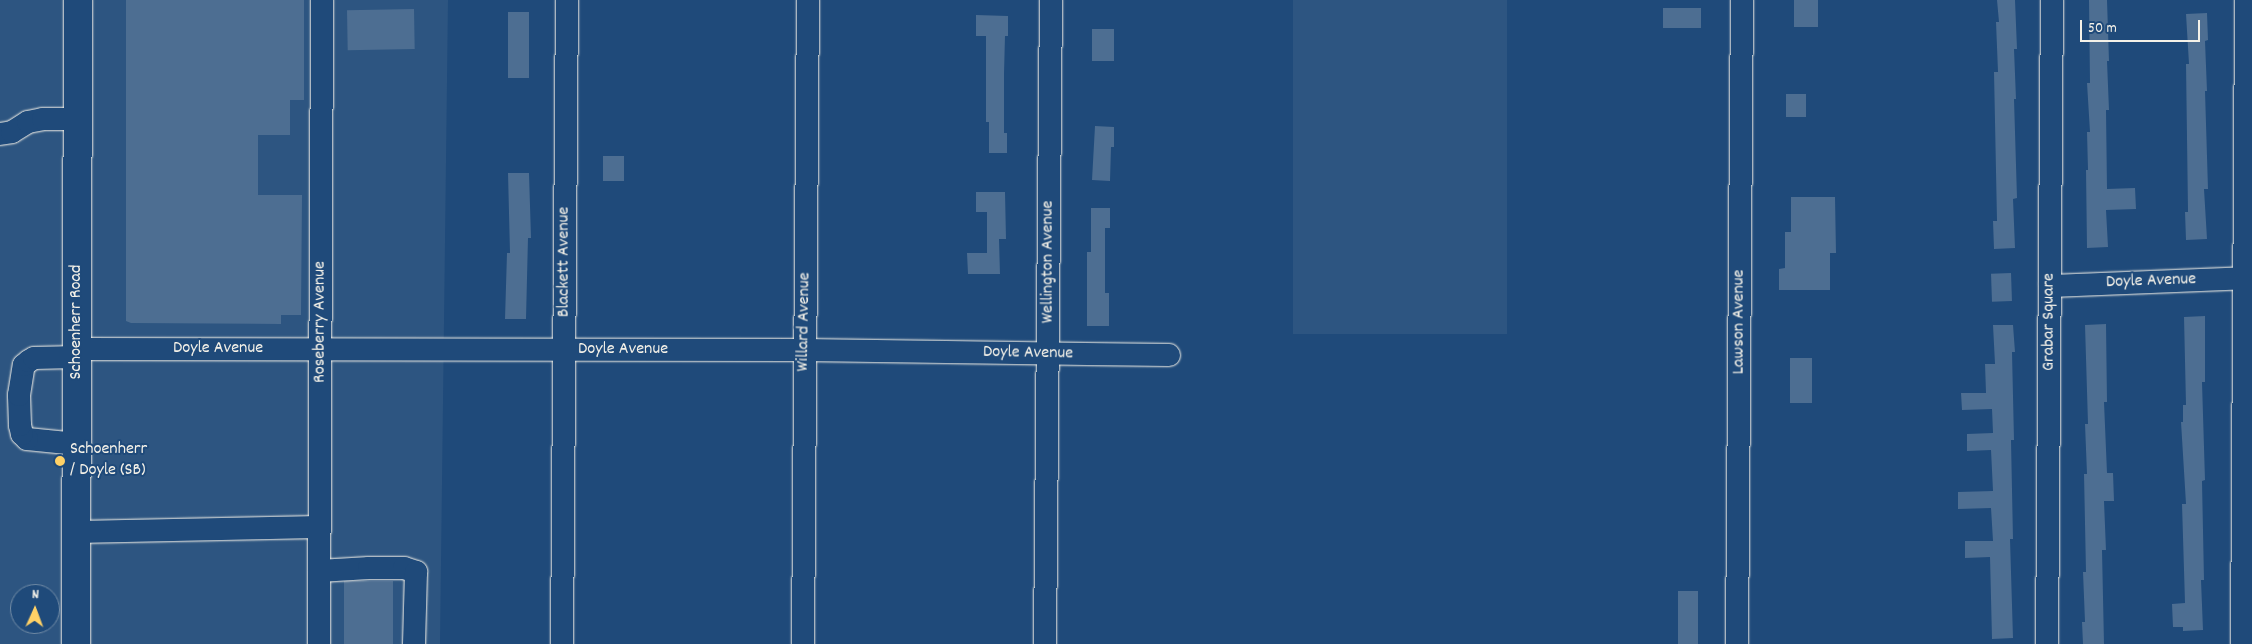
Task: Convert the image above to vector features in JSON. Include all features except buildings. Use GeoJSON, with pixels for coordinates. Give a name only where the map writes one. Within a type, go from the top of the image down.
{"type":"FeatureCollection","features":[{"type":"Feature","properties":{"kind":"main road","name":"Schoenherr Road"},"geometry":{"type":"LineString","coordinates":[[76,644],[78,0]]}},
{"type":"Feature","properties":{"kind":"street","name":"Roseberry Avenue"},"geometry":{"type":"LineString","coordinates":[[319,644],[322,0]]}},
{"type":"Feature","properties":{"kind":"street","name":"Blackett Avenue"},"geometry":{"type":"LineString","coordinates":[[562,644],[567,0]]}},
{"type":"Feature","properties":{"kind":"street","name":"Willard Avenue"},"geometry":{"type":"LineString","coordinates":[[803,644],[808,0]]}},
{"type":"Feature","properties":{"kind":"street","name":"Wellington Avenue"},"geometry":{"type":"LineString","coordinates":[[1045,644],[1050,0]]}},
{"type":"Feature","properties":{"kind":"street","name":"Lawson Avenue"},"geometry":{"type":"LineString","coordinates":[[1737,644],[1742,0]]}},
{"type":"Feature","properties":{"kind":"street","name":"Grabar Square"},"geometry":{"type":"LineString","coordinates":[[2047,644],[2052,0]]}},
{"type":"Feature","properties":{"kind":"street"},"geometry":{"type":"LineString","coordinates":[[2242,644],[2249,278],[2246,0]]}},
{"type":"Feature","properties":{"kind":"street"},"geometry":{"type":"LineString","coordinates":[[0,134],[12,132],[28,122],[43,119],[78,119]]}},
{"type":"Feature","properties":{"kind":"street","name":"Doyle Avenue"},"geometry":{"type":"LineString","coordinates":[[2050,286],[2249,278]]}},
{"type":"Feature","properties":{"kind":"street","name":"Doyle Avenue"},"geometry":{"type":"LineString","coordinates":[[77,444],[27,439],[22,434],[20,425],[20,395],[24,365],[28,361],[34,358],[77,353],[320,350],[805,350],[1170,355]]}},
{"type":"Feature","properties":{"kind":"street"},"geometry":{"type":"LineString","coordinates":[[76,532],[320,527]]}},
{"type":"Feature","properties":{"kind":"street"},"geometry":{"type":"LineString","coordinates":[[319,571],[404,568],[416,572],[414,644]]}},
{"type":"Feature","properties":{"kind":"shaded area"},"geometry":{"type":"Polygon","coordinates":[[[0,0],[448,0],[440,644],[0,644],[0,0]]]}},
{"type":"Feature","properties":{"kind":"shaded area"},"geometry":{"type":"Polygon","coordinates":[[[1293,0],[1507,0],[1507,334],[1293,334],[1293,0]]]}},
{"type":"Feature","properties":{"kind":"place","name":"Schoenherr / Doyle (SB)"},"geometry":{"type":"Point","coordinates":[60,461]}}]}
